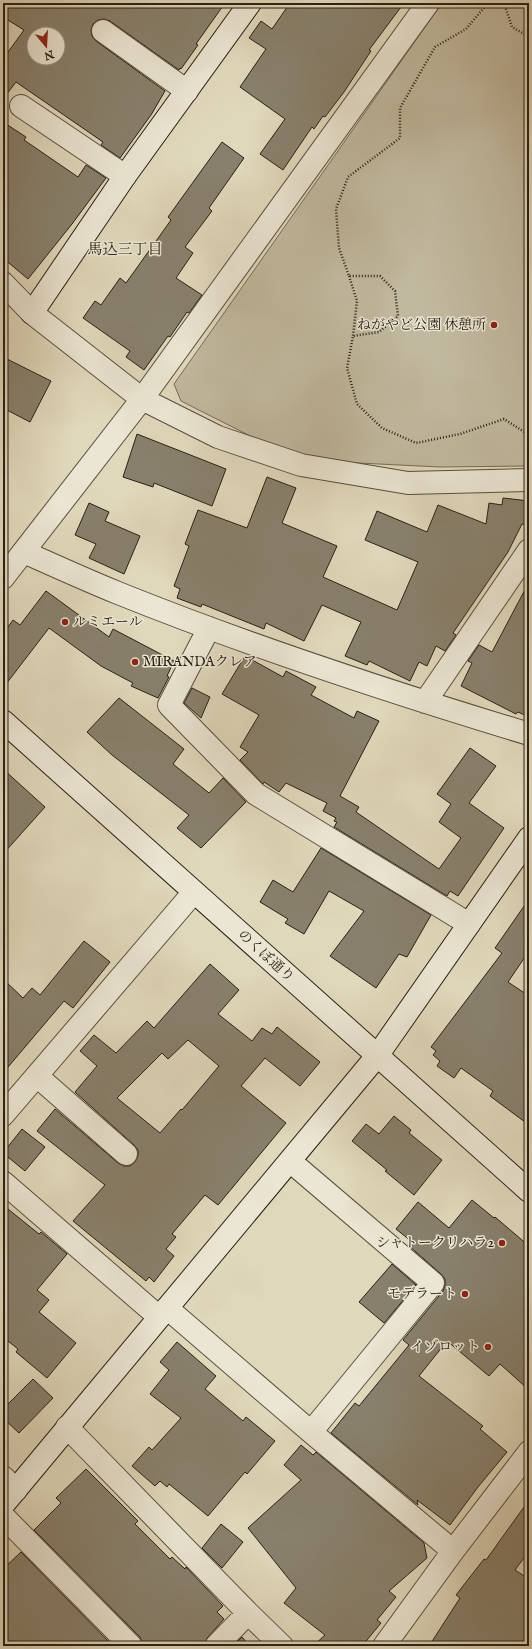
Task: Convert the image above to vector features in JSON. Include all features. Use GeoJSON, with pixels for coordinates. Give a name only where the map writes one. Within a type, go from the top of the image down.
{"type":"FeatureCollection","features":[{"type":"Feature","properties":{"kind":"street"},"geometry":{"type":"LineString","coordinates":[[32,313],[125,176],[250,3]]}},
{"type":"Feature","properties":{"kind":"street"},"geometry":{"type":"LineString","coordinates":[[3,578],[142,399],[428,3]]}},
{"type":"Feature","properties":{"kind":"street"},"geometry":{"type":"LineString","coordinates":[[103,31],[187,91]]}},
{"type":"Feature","properties":{"kind":"street"},"geometry":{"type":"LineString","coordinates":[[21,106],[125,176]]}},
{"type":"Feature","properties":{"kind":"street"},"geometry":{"type":"LineString","coordinates":[[3,284],[32,313],[142,399],[218,437],[301,465],[408,483],[529,480]]}},
{"type":"Feature","properties":{"kind":"street"},"geometry":{"type":"LineString","coordinates":[[425,702],[529,550]]}},
{"type":"Feature","properties":{"kind":"street"},"geometry":{"type":"LineString","coordinates":[[24,552],[117,593],[209,628],[425,702],[529,734]]}},
{"type":"Feature","properties":{"kind":"street"},"geometry":{"type":"LineString","coordinates":[[209,628],[169,705],[256,794],[469,924]]}},
{"type":"Feature","properties":{"kind":"street","name":"のくぼ通り"},"geometry":{"type":"LineString","coordinates":[[3,721],[529,1191]]}},
{"type":"Feature","properties":{"kind":"street"},"geometry":{"type":"LineString","coordinates":[[7,1491],[67,1428],[377,1056],[529,838]]}},
{"type":"Feature","properties":{"kind":"street"},"geometry":{"type":"LineString","coordinates":[[3,1116],[194,892]]}},
{"type":"Feature","properties":{"kind":"street"},"geometry":{"type":"LineString","coordinates":[[37,1076],[126,1154]]}},
{"type":"Feature","properties":{"kind":"street"},"geometry":{"type":"LineString","coordinates":[[290,1161],[433,1283],[311,1432]]}},
{"type":"Feature","properties":{"kind":"street"},"geometry":{"type":"LineString","coordinates":[[3,1182],[311,1432],[453,1551]]}},
{"type":"Feature","properties":{"kind":"street"},"geometry":{"type":"LineString","coordinates":[[67,1428],[282,1646]]}},
{"type":"Feature","properties":{"kind":"street"},"geometry":{"type":"LineString","coordinates":[[384,1646],[453,1551],[528,1454]]}},
{"type":"Feature","properties":{"kind":"street"},"geometry":{"type":"LineString","coordinates":[[3,1516],[131,1646]]}},
{"type":"Feature","properties":{"kind":"street"},"geometry":{"type":"LineString","coordinates":[[216,1646],[248,1613]]}},
{"type":"Feature","properties":{"kind":"path"},"geometry":{"type":"LineString","coordinates":[[488,3],[466,29],[435,47],[400,108],[400,138],[348,177],[336,209],[339,248],[357,301],[347,368],[357,404],[382,428],[416,442],[460,434],[504,419],[529,435]]}},
{"type":"Feature","properties":{"kind":"path"},"geometry":{"type":"LineString","coordinates":[[504,3],[512,27],[529,37]]}},
{"type":"Feature","properties":{"kind":"path"},"geometry":{"type":"LineString","coordinates":[[525,3],[529,5]]}},
{"type":"Feature","properties":{"kind":"path"},"geometry":{"type":"LineString","coordinates":[[349,276],[380,276],[395,291],[398,316],[379,332],[352,336]]}},
{"type":"Feature","properties":{"kind":"shaded area"},"geometry":{"type":"Polygon","coordinates":[[[442,3],[529,3],[529,466],[440,467],[338,462],[276,449],[181,401],[174,384],[442,3]]]}},
{"type":"Feature","properties":{"kind":"building"},"geometry":{"type":"Polygon","coordinates":[[[3,3],[225,3],[196,44],[198,45],[179,70],[110,21],[104,19],[98,20],[93,24],[91,30],[92,36],[96,41],[165,91],[151,115],[120,158],[101,145],[103,142],[16,82],[3,99],[3,59],[24,30],[3,17],[3,3]]]}},
{"type":"Feature","properties":{"kind":"building"},"geometry":{"type":"Polygon","coordinates":[[[290,3],[404,3],[369,50],[371,51],[344,92],[325,117],[323,116],[314,129],[312,127],[283,170],[260,154],[285,119],[240,87],[266,49],[249,38],[261,21],[272,29],[290,3]]]}},
{"type":"Feature","properties":{"kind":"building"},"geometry":{"type":"Polygon","coordinates":[[[3,122],[26,137],[24,140],[78,177],[86,165],[106,178],[72,224],[28,279],[3,258],[3,122]]]}},
{"type":"Feature","properties":{"kind":"building"},"geometry":{"type":"Polygon","coordinates":[[[222,142],[244,158],[209,208],[212,211],[185,247],[193,253],[176,278],[202,295],[189,313],[187,312],[170,337],[168,336],[144,370],[126,357],[130,351],[83,318],[95,301],[101,305],[120,278],[126,283],[171,220],[168,217],[222,142]]]}},
{"type":"Feature","properties":{"kind":"building"},"geometry":{"type":"Polygon","coordinates":[[[3,357],[51,381],[30,422],[3,408],[3,357]]]}},
{"type":"Feature","properties":{"kind":"building"},"geometry":{"type":"Polygon","coordinates":[[[137,434],[226,469],[212,506],[154,483],[153,487],[123,477],[137,434]]]}},
{"type":"Feature","properties":{"kind":"building"},"geometry":{"type":"Polygon","coordinates":[[[267,477],[296,488],[282,523],[337,546],[323,577],[397,610],[418,562],[365,540],[377,511],[427,532],[438,505],[486,524],[489,503],[502,505],[503,498],[529,501],[527,525],[522,524],[508,552],[453,633],[456,635],[445,651],[436,646],[427,666],[419,662],[410,681],[369,661],[367,665],[345,656],[361,622],[322,605],[304,641],[266,623],[264,629],[202,604],[201,607],[177,598],[180,589],[174,586],[189,546],[185,544],[198,510],[247,528],[267,477]]]}},
{"type":"Feature","properties":{"kind":"building"},"geometry":{"type":"Polygon","coordinates":[[[89,503],[109,512],[105,521],[140,536],[124,574],[89,558],[96,544],[75,535],[89,503]]]}},
{"type":"Feature","properties":{"kind":"building"},"geometry":{"type":"Polygon","coordinates":[[[529,582],[529,717],[518,712],[516,714],[461,686],[472,663],[468,661],[479,645],[492,652],[529,582]]]}},
{"type":"Feature","properties":{"kind":"building"},"geometry":{"type":"Polygon","coordinates":[[[46,591],[109,637],[113,629],[174,661],[167,676],[169,677],[158,698],[131,686],[133,683],[101,666],[49,628],[3,688],[3,634],[13,620],[20,625],[46,591]]]}},
{"type":"Feature","properties":{"kind":"building"},"geometry":{"type":"Polygon","coordinates":[[[245,656],[283,677],[286,671],[316,687],[311,695],[354,718],[357,711],[379,721],[340,796],[359,807],[356,812],[439,869],[461,838],[439,822],[451,804],[437,794],[470,748],[496,766],[469,803],[504,828],[458,896],[450,891],[447,896],[334,827],[337,822],[334,821],[336,818],[323,811],[327,803],[286,783],[279,792],[264,782],[263,784],[240,760],[248,752],[240,747],[259,715],[222,694],[245,656]]]}},
{"type":"Feature","properties":{"kind":"building"},"geometry":{"type":"Polygon","coordinates":[[[192,688],[210,697],[201,718],[184,703],[192,688]]]}},
{"type":"Feature","properties":{"kind":"building"},"geometry":{"type":"Polygon","coordinates":[[[119,698],[184,749],[173,764],[209,793],[223,778],[246,802],[201,848],[177,828],[189,815],[112,755],[87,732],[119,698]]]}},
{"type":"Feature","properties":{"kind":"building"},"geometry":{"type":"Polygon","coordinates":[[[3,769],[45,807],[3,854],[3,769]]]}},
{"type":"Feature","properties":{"kind":"building"},"geometry":{"type":"Polygon","coordinates":[[[321,848],[431,915],[407,957],[399,954],[376,988],[330,956],[364,911],[329,891],[304,934],[285,923],[288,919],[260,902],[273,880],[293,892],[321,848]]]}},
{"type":"Feature","properties":{"kind":"building"},"geometry":{"type":"Polygon","coordinates":[[[529,899],[529,951],[508,982],[529,996],[529,1125],[490,1096],[493,1091],[461,1068],[454,1078],[437,1066],[440,1061],[433,1055],[436,1051],[431,1047],[502,953],[495,948],[529,899]]]}},
{"type":"Feature","properties":{"kind":"building"},"geometry":{"type":"Polygon","coordinates":[[[84,941],[110,962],[73,1008],[64,1001],[3,1073],[3,979],[23,998],[32,988],[40,995],[84,941]]]}},
{"type":"Feature","properties":{"kind":"building"},"geometry":{"type":"Polygon","coordinates":[[[210,964],[239,990],[218,1014],[252,1041],[262,1028],[272,1034],[277,1027],[320,1062],[300,1086],[265,1058],[241,1086],[286,1123],[218,1205],[205,1195],[172,1234],[176,1237],[166,1249],[174,1256],[154,1282],[149,1277],[146,1281],[73,1221],[105,1185],[37,1131],[55,1109],[118,1163],[124,1166],[130,1166],[135,1162],[138,1156],[138,1150],[134,1145],[75,1092],[97,1066],[80,1051],[94,1035],[116,1053],[147,1021],[154,1028],[210,964]],[[188,1040],[168,1059],[162,1053],[117,1098],[160,1133],[181,1109],[182,1110],[219,1066],[188,1040]]]}},
{"type":"Feature","properties":{"kind":"building"},"geometry":{"type":"Polygon","coordinates":[[[394,1116],[411,1130],[409,1133],[442,1160],[414,1195],[352,1141],[366,1124],[379,1134],[394,1116]]]}},
{"type":"Feature","properties":{"kind":"building"},"geometry":{"type":"Polygon","coordinates":[[[22,1129],[45,1147],[25,1171],[3,1153],[22,1129]]]}},
{"type":"Feature","properties":{"kind":"building"},"geometry":{"type":"Polygon","coordinates":[[[472,1200],[494,1218],[495,1217],[529,1246],[529,1390],[500,1364],[489,1376],[447,1341],[419,1376],[483,1426],[480,1429],[507,1452],[478,1487],[450,1525],[417,1500],[418,1505],[331,1433],[355,1403],[359,1406],[409,1345],[403,1340],[443,1291],[445,1285],[445,1279],[441,1274],[408,1245],[411,1241],[396,1229],[418,1202],[449,1228],[472,1200]]]}},
{"type":"Feature","properties":{"kind":"building"},"geometry":{"type":"Polygon","coordinates":[[[3,1205],[39,1234],[41,1232],[67,1254],[37,1290],[49,1300],[39,1312],[76,1343],[47,1378],[16,1352],[18,1349],[3,1337],[3,1205]]]}},
{"type":"Feature","properties":{"kind":"building"},"geometry":{"type":"Polygon","coordinates":[[[392,1264],[416,1285],[384,1323],[359,1302],[392,1264]]]}},
{"type":"Feature","properties":{"kind":"building"},"geometry":{"type":"Polygon","coordinates":[[[177,1342],[216,1376],[205,1389],[243,1421],[246,1417],[275,1441],[247,1474],[245,1472],[208,1516],[169,1484],[167,1487],[160,1481],[155,1486],[132,1466],[149,1447],[152,1450],[181,1418],[150,1394],[169,1370],[160,1362],[177,1342]]]}},
{"type":"Feature","properties":{"kind":"building"},"geometry":{"type":"Polygon","coordinates":[[[33,1379],[53,1398],[19,1433],[3,1418],[3,1409],[33,1379]]]}},
{"type":"Feature","properties":{"kind":"building"},"geometry":{"type":"Polygon","coordinates":[[[301,1445],[313,1455],[316,1452],[424,1543],[427,1558],[389,1591],[396,1597],[377,1620],[381,1623],[362,1646],[313,1646],[325,1635],[284,1603],[296,1588],[248,1528],[301,1480],[284,1465],[301,1445]]]}},
{"type":"Feature","properties":{"kind":"building"},"geometry":{"type":"Polygon","coordinates":[[[86,1469],[138,1521],[135,1524],[170,1559],[172,1557],[185,1569],[186,1567],[223,1606],[217,1612],[224,1619],[207,1638],[204,1646],[143,1646],[140,1637],[34,1530],[61,1503],[56,1498],[86,1469]]]}},
{"type":"Feature","properties":{"kind":"building"},"geometry":{"type":"Polygon","coordinates":[[[529,1500],[529,1551],[515,1570],[529,1579],[529,1646],[429,1646],[460,1598],[456,1595],[484,1559],[486,1560],[529,1500]]]}},
{"type":"Feature","properties":{"kind":"building"},"geometry":{"type":"Polygon","coordinates":[[[221,1524],[243,1542],[222,1568],[202,1548],[221,1524]]]}},
{"type":"Feature","properties":{"kind":"building"},"geometry":{"type":"Polygon","coordinates":[[[21,1552],[113,1646],[3,1646],[3,1569],[21,1552]]]}},
{"type":"Feature","properties":{"kind":"building"},"geometry":{"type":"Polygon","coordinates":[[[242,1637],[250,1646],[233,1646],[242,1637]]]}},
{"type":"Feature","properties":{"kind":"place","name":"ねがやど公園 休憩所"},"geometry":{"type":"Point","coordinates":[494,325]}},
{"type":"Feature","properties":{"kind":"place","name":"ルミエール"},"geometry":{"type":"Point","coordinates":[65,622]}},
{"type":"Feature","properties":{"kind":"place","name":"MIRANDAクレア"},"geometry":{"type":"Point","coordinates":[135,662]}},
{"type":"Feature","properties":{"kind":"place","name":"シャトークリハラ2"},"geometry":{"type":"Point","coordinates":[502,1243]}},
{"type":"Feature","properties":{"kind":"place","name":"モデラート"},"geometry":{"type":"Point","coordinates":[465,1294]}},
{"type":"Feature","properties":{"kind":"place","name":"イゾロット"},"geometry":{"type":"Point","coordinates":[488,1347]}},
{"type":"Feature","properties":{"kind":"district","name":"馬込三丁目"},"geometry":{"type":"Point","coordinates":[125,249]}}]}
